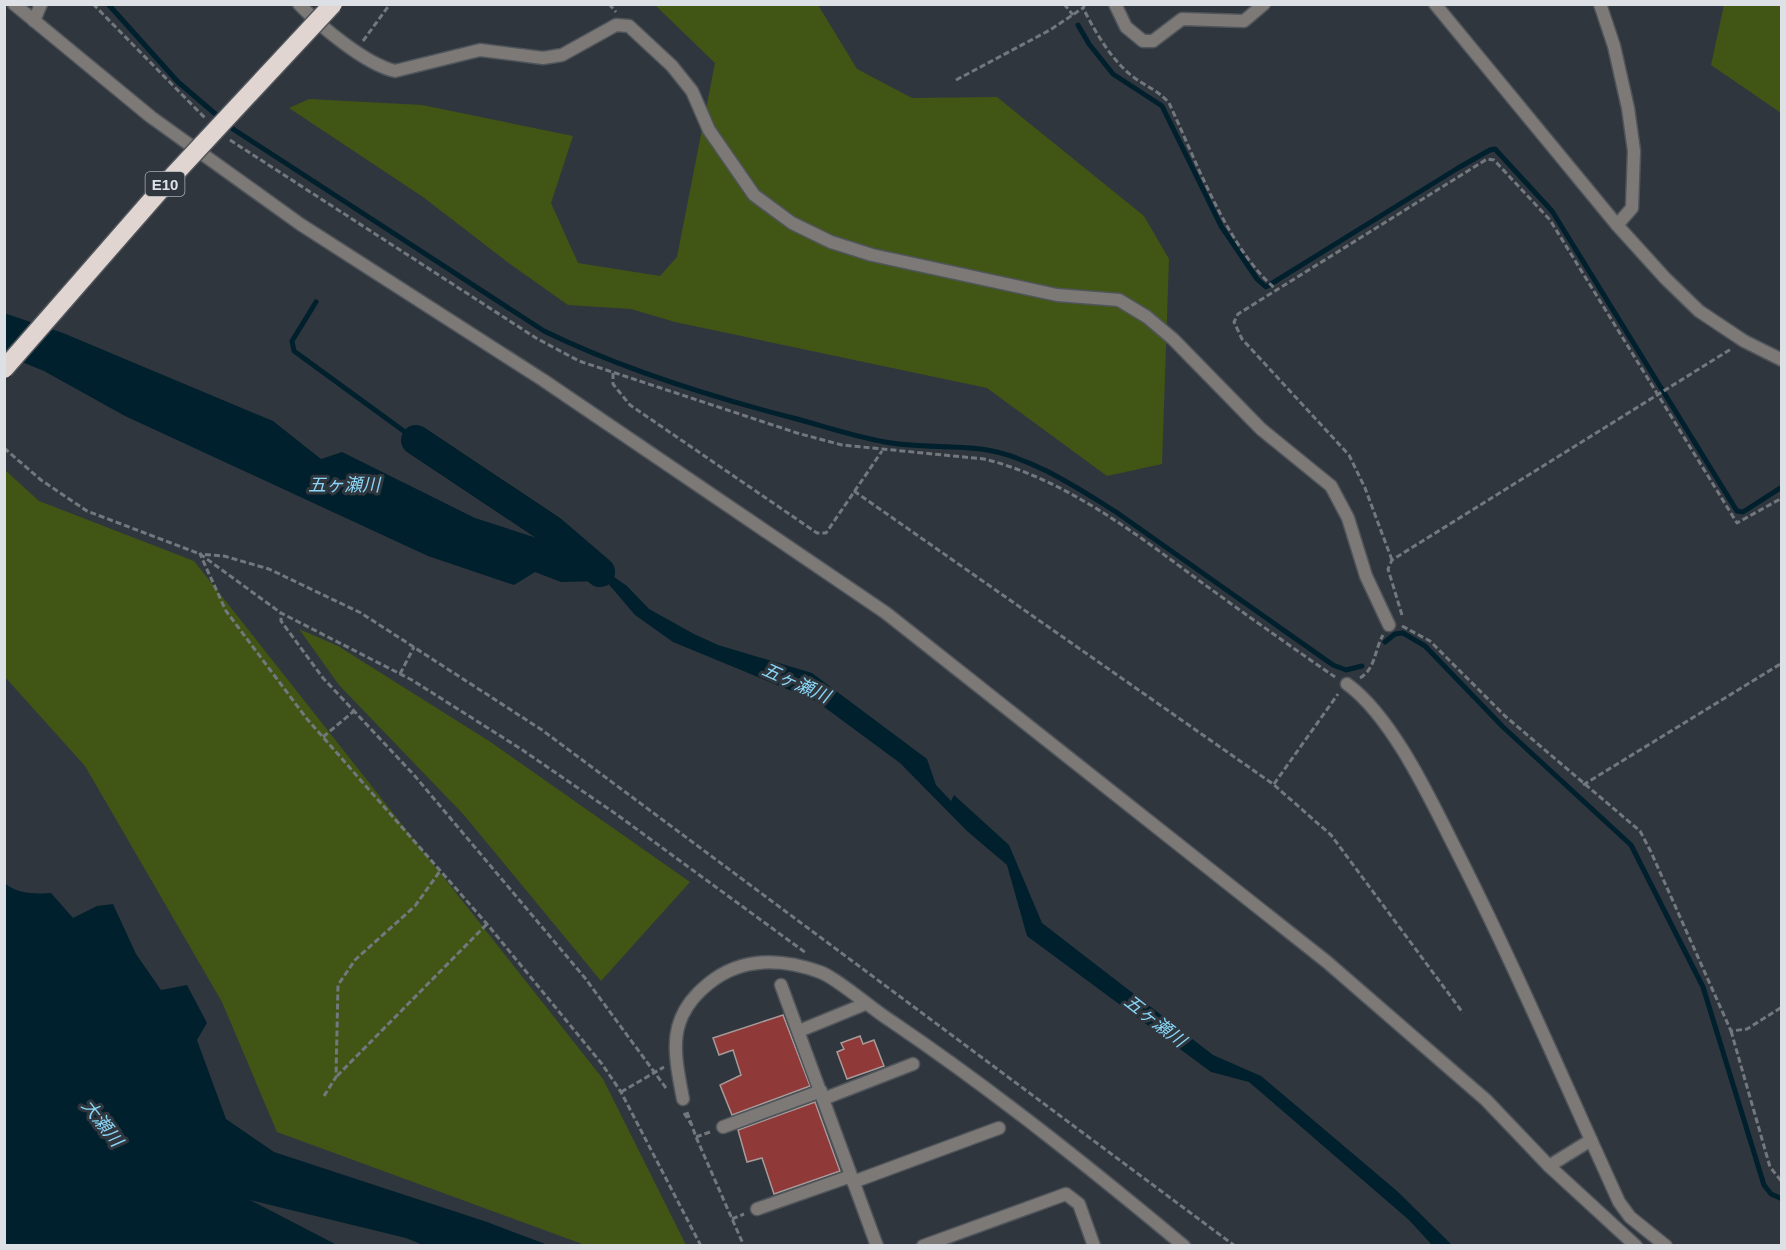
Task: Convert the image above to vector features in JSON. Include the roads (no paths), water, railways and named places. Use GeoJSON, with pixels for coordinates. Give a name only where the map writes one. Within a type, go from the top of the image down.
{"type":"FeatureCollection","features":[{"type":"Feature","properties":{"kind":"highway","name":"E10"},"geometry":{"type":"LineString","coordinates":[[4,369],[170,179],[333,4]]}},
{"type":"Feature","properties":{"kind":"street"},"geometry":{"type":"LineString","coordinates":[[14,4],[151,117],[300,224],[543,380],[886,613],[1327,962],[1486,1100],[1549,1166],[1636,1245]]}},
{"type":"Feature","properties":{"kind":"street"},"geometry":{"type":"LineString","coordinates":[[34,21],[41,4]]}},
{"type":"Feature","properties":{"kind":"street"},"geometry":{"type":"LineString","coordinates":[[299,4],[355,49],[386,69],[395,71],[480,50],[543,58],[562,55],[616,25],[629,26],[672,66],[692,91],[709,130],[754,195],[792,223],[831,242],[872,255],[1057,295],[1119,300],[1147,317],[1173,339],[1261,429],[1331,486],[1348,518],[1366,576],[1389,625]]}},
{"type":"Feature","properties":{"kind":"street"},"geometry":{"type":"LineString","coordinates":[[1114,4],[1126,27],[1143,41],[1153,41],[1182,19],[1244,21],[1264,4]]}},
{"type":"Feature","properties":{"kind":"street"},"geometry":{"type":"LineString","coordinates":[[1435,4],[1617,225],[1665,278],[1699,311],[1744,341],[1782,360]]}},
{"type":"Feature","properties":{"kind":"street"},"geometry":{"type":"LineString","coordinates":[[1600,4],[1614,46],[1634,151],[1632,208],[1617,225]]}},
{"type":"Feature","properties":{"kind":"street"},"geometry":{"type":"LineString","coordinates":[[1347,684],[1382,721],[1421,781],[1494,925],[1619,1203],[1630,1217],[1666,1245]]}},
{"type":"Feature","properties":{"kind":"street"},"geometry":{"type":"LineString","coordinates":[[681,1103],[675,1032],[683,1012],[696,993],[714,979],[735,968],[770,960],[822,973],[1011,1109],[1184,1245]]}},
{"type":"Feature","properties":{"kind":"street"},"geometry":{"type":"LineString","coordinates":[[781,985],[876,1245]]}},
{"type":"Feature","properties":{"kind":"street"},"geometry":{"type":"LineString","coordinates":[[799,1031],[865,1004]]}},
{"type":"Feature","properties":{"kind":"street"},"geometry":{"type":"LineString","coordinates":[[723,1127],[913,1064]]}},
{"type":"Feature","properties":{"kind":"street"},"geometry":{"type":"LineString","coordinates":[[757,1209],[999,1128]]}},
{"type":"Feature","properties":{"kind":"street"},"geometry":{"type":"LineString","coordinates":[[1549,1166],[1591,1140]]}},
{"type":"Feature","properties":{"kind":"street"},"geometry":{"type":"LineString","coordinates":[[923,1245],[1066,1194],[1079,1204],[1094,1245]]}},
{"type":"Feature","properties":{"kind":"water","name":"五ヶ瀬川"},"geometry":{"type":"Polygon","coordinates":[[[4,313],[63,333],[273,421],[321,459],[342,452],[475,518],[549,542],[603,569],[627,586],[649,609],[718,645],[812,673],[927,759],[936,785],[951,801],[954,795],[1009,845],[1042,923],[1213,1055],[1261,1076],[1397,1191],[1452,1245],[1432,1245],[1409,1220],[1249,1082],[1211,1072],[1027,936],[1007,865],[967,831],[900,763],[816,701],[673,642],[635,615],[606,581],[561,582],[535,572],[514,585],[428,556],[125,416],[44,371],[5,355],[4,313]]]}},
{"type":"Feature","properties":{"kind":"water","name":"大瀬川"},"geometry":{"type":"Polygon","coordinates":[[[4,882],[20,891],[51,893],[73,918],[97,906],[113,904],[136,954],[161,990],[187,985],[207,1023],[197,1040],[226,1119],[274,1152],[487,1222],[548,1245],[423,1245],[406,1238],[250,1200],[337,1245],[5,1245],[4,882]]]}},
{"type":"Feature","properties":{"kind":"waterway"},"geometry":{"type":"LineString","coordinates":[[108,4],[178,82],[233,129],[544,331],[605,358],[668,381],[841,432],[897,444],[999,452],[1034,465],[1116,512],[1333,665],[1346,670],[1362,666]]}},
{"type":"Feature","properties":{"kind":"waterway"},"geometry":{"type":"LineString","coordinates":[[1078,25],[1089,44],[1113,74],[1162,106],[1221,226],[1257,279],[1266,287],[1458,168],[1495,149],[1552,211],[1737,511],[1743,512],[1782,487]]}},
{"type":"Feature","properties":{"kind":"waterway"},"geometry":{"type":"LineString","coordinates":[[316,302],[292,341],[294,351],[416,440]]}},
{"type":"Feature","properties":{"kind":"waterway"},"geometry":{"type":"LineString","coordinates":[[416,440],[551,530],[600,572]]}},
{"type":"Feature","properties":{"kind":"waterway"},"geometry":{"type":"LineString","coordinates":[[1385,642],[1395,634],[1403,633],[1425,646],[1503,727],[1631,845],[1703,987],[1764,1185],[1771,1194],[1782,1199]]}}]}
